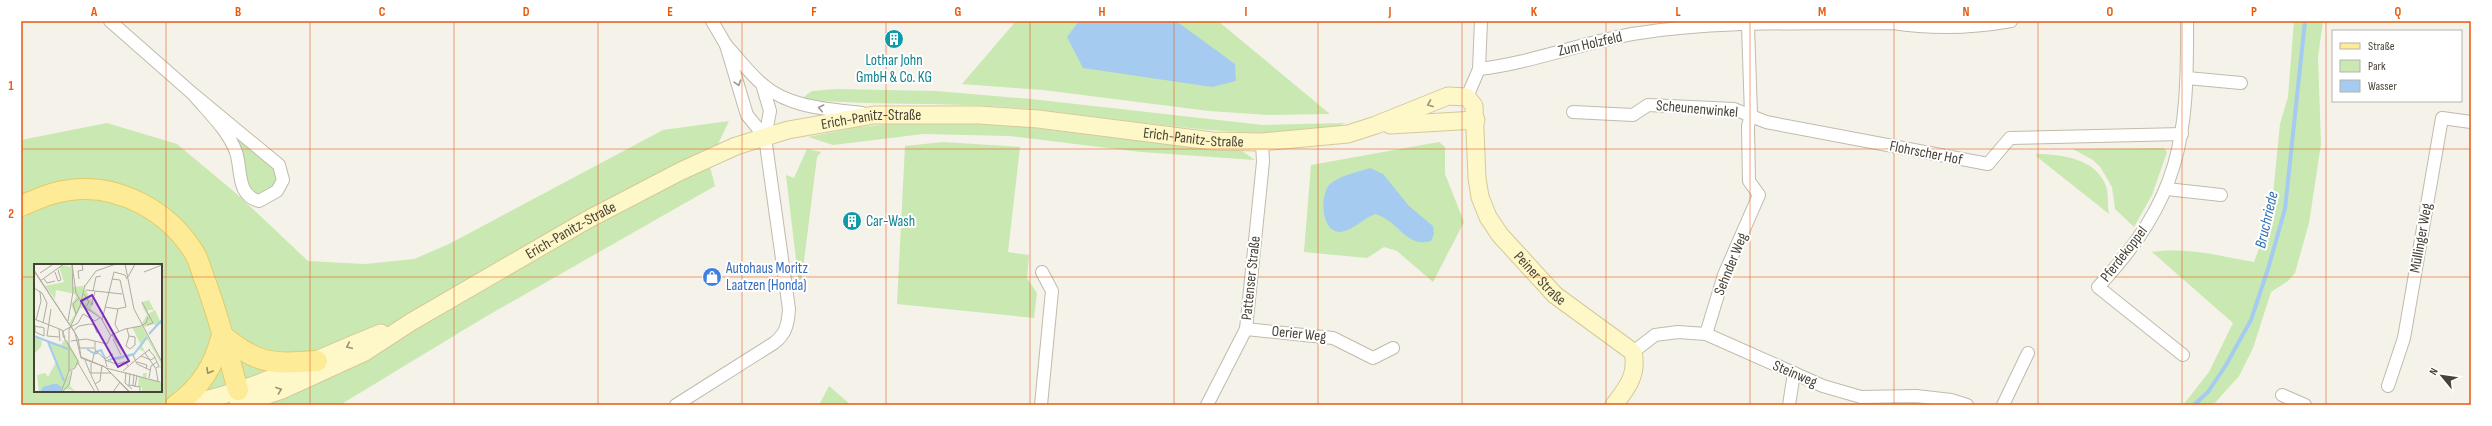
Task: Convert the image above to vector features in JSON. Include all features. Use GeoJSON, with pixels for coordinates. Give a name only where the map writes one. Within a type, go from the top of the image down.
{"type":"FeatureCollection","features":[{"type":"Feature","properties":{"kind":"main road"},"geometry":{"type":"LineString","coordinates":[[21,206],[43,196],[70,190],[92,189],[116,193],[141,204],[162,216],[181,234],[195,255],[222,335],[239,400]]}},
{"type":"Feature","properties":{"kind":"main road"},"geometry":{"type":"LineString","coordinates":[[222,335],[242,352],[260,359],[280,364],[317,361]]}},
{"type":"Feature","properties":{"kind":"main road"},"geometry":{"type":"LineString","coordinates":[[176,405],[192,394],[206,377],[216,359],[222,335]]}},
{"type":"Feature","properties":{"kind":"street"},"geometry":{"type":"LineString","coordinates":[[110,21],[193,94],[279,165],[283,180],[277,191],[259,201],[251,199],[246,194],[236,152],[228,137],[193,94]]}},
{"type":"Feature","properties":{"kind":"street"},"geometry":{"type":"LineString","coordinates":[[712,21],[726,45],[762,84],[779,96],[796,102],[874,115]]}},
{"type":"Feature","properties":{"kind":"street"},"geometry":{"type":"LineString","coordinates":[[1467,97],[1479,69],[1481,21]]}},
{"type":"Feature","properties":{"kind":"street","name":"Zum Holzfeld"},"geometry":{"type":"LineString","coordinates":[[1479,69],[1509,66],[1560,50],[1638,33],[1694,27],[1898,22],[1920,27],[1956,27],[2011,21]]}},
{"type":"Feature","properties":{"kind":"street","name":"Pferdekoppel"},"geometry":{"type":"LineString","coordinates":[[2184,355],[2098,287],[2141,237],[2167,188],[2176,162],[2182,134],[2187,78],[2187,21]]}},
{"type":"Feature","properties":{"kind":"street"},"geometry":{"type":"LineString","coordinates":[[1748,26],[1751,115]]}},
{"type":"Feature","properties":{"kind":"street"},"geometry":{"type":"LineString","coordinates":[[726,45],[747,115],[765,137]]}},
{"type":"Feature","properties":{"kind":"street"},"geometry":{"type":"LineString","coordinates":[[2187,78],[2241,83]]}},
{"type":"Feature","properties":{"kind":"street"},"geometry":{"type":"LineString","coordinates":[[676,405],[774,343],[781,338],[787,326],[789,310],[765,137],[770,111],[762,84]]}},
{"type":"Feature","properties":{"kind":"street","name":"Erich-Panitz-Straße"},"geometry":{"type":"LineString","coordinates":[[182,405],[209,400],[239,400],[338,366],[365,352],[411,322],[586,220],[680,171],[736,146],[788,130],[874,115],[986,115],[1038,119],[1212,141],[1262,142],[1348,134],[1376,125],[1448,96],[1467,97]]}},
{"type":"Feature","properties":{"kind":"street","name":"Peiner Straße"},"geometry":{"type":"LineString","coordinates":[[1467,97],[1474,106],[1476,120],[1477,178],[1480,197],[1488,217],[1500,235],[1555,295],[1633,352]]}},
{"type":"Feature","properties":{"kind":"street","name":"Scheunenwinkel"},"geometry":{"type":"LineString","coordinates":[[1573,112],[1633,114],[1648,105],[1734,109],[1751,115]]}},
{"type":"Feature","properties":{"kind":"street","name":"Flohrscher Hof"},"geometry":{"type":"LineString","coordinates":[[1751,115],[1766,122],[1988,164],[2010,138],[2182,134]]}},
{"type":"Feature","properties":{"kind":"street","name":"Sehnder Weg"},"geometry":{"type":"LineString","coordinates":[[1706,334],[1724,275],[1759,195],[1749,181],[1748,126],[1751,115]]}},
{"type":"Feature","properties":{"kind":"street","name":"Müllinger Weg"},"geometry":{"type":"LineString","coordinates":[[2388,386],[2404,338],[2442,118],[2471,122]]}},
{"type":"Feature","properties":{"kind":"street","name":"Erich-Panitz-Straße"},"geometry":{"type":"LineString","coordinates":[[1376,125],[1476,120]]}},
{"type":"Feature","properties":{"kind":"street","name":"Pattenser Straße"},"geometry":{"type":"LineString","coordinates":[[1207,405],[1246,329],[1263,162],[1262,142]]}},
{"type":"Feature","properties":{"kind":"street"},"geometry":{"type":"LineString","coordinates":[[2167,188],[2221,195]]}},
{"type":"Feature","properties":{"kind":"street"},"geometry":{"type":"LineString","coordinates":[[1041,405],[1052,291],[1042,272]]}},
{"type":"Feature","properties":{"kind":"street","name":"Erich-Panitz-Straße"},"geometry":{"type":"LineString","coordinates":[[239,400],[317,361],[411,322]]}},
{"type":"Feature","properties":{"kind":"street","name":"Oerier Weg"},"geometry":{"type":"LineString","coordinates":[[1246,329],[1333,338],[1373,358],[1393,348]]}},
{"type":"Feature","properties":{"kind":"street","name":"Steinweg"},"geometry":{"type":"LineString","coordinates":[[1633,352],[1655,335],[1678,332],[1706,334],[1823,386],[1861,397],[1916,396],[1951,400],[1967,405]]}},
{"type":"Feature","properties":{"kind":"street"},"geometry":{"type":"LineString","coordinates":[[1614,405],[1629,386],[1634,372],[1633,352]]}},
{"type":"Feature","properties":{"kind":"street"},"geometry":{"type":"LineString","coordinates":[[2004,405],[2028,353]]}},
{"type":"Feature","properties":{"kind":"street"},"geometry":{"type":"LineString","coordinates":[[1789,405],[1794,373]]}},
{"type":"Feature","properties":{"kind":"street"},"geometry":{"type":"LineString","coordinates":[[2282,395],[2305,405]]}},
{"type":"Feature","properties":{"kind":"green space"},"geometry":{"type":"Polygon","coordinates":[[[1016,21],[1218,21],[1330,114],[1269,115],[1209,111],[1043,90],[962,84],[1016,21]]]}},
{"type":"Feature","properties":{"kind":"green space"},"geometry":{"type":"Polygon","coordinates":[[[2294,21],[2323,21],[2318,57],[2321,144],[2309,223],[2295,273],[2288,281],[2271,292],[2253,348],[2239,376],[2213,405],[2183,405],[2209,372],[2233,323],[2152,252],[2191,251],[2254,262],[2271,215],[2280,124],[2288,97],[2294,21]]]}},
{"type":"Feature","properties":{"kind":"green space"},"geometry":{"type":"Polygon","coordinates":[[[837,89],[936,91],[1031,99],[1263,125],[1345,123],[1329,129],[1311,131],[1277,133],[1243,132],[1175,127],[1006,107],[803,99],[812,91],[837,89]]]}},
{"type":"Feature","properties":{"kind":"green space"},"geometry":{"type":"Polygon","coordinates":[[[729,121],[709,163],[715,186],[485,317],[340,405],[21,405],[21,140],[107,123],[177,144],[238,195],[308,261],[365,264],[414,259],[449,244],[663,130],[729,121]]]}},
{"type":"Feature","properties":{"kind":"green space"},"geometry":{"type":"Polygon","coordinates":[[[919,121],[1010,125],[1188,147],[1242,151],[1255,160],[1141,152],[1009,136],[923,134],[833,145],[808,137],[859,127],[919,121]]]}},
{"type":"Feature","properties":{"kind":"green space"},"geometry":{"type":"Polygon","coordinates":[[[237,140],[252,143],[279,165],[277,191],[251,199],[237,140]]]}},
{"type":"Feature","properties":{"kind":"green space"},"geometry":{"type":"Polygon","coordinates":[[[943,142],[1020,147],[1008,252],[1029,255],[1027,278],[1037,293],[1034,318],[897,304],[905,146],[943,142]]]}},
{"type":"Feature","properties":{"kind":"green space"},"geometry":{"type":"Polygon","coordinates":[[[1439,142],[1445,147],[1445,174],[1464,222],[1433,282],[1397,251],[1384,247],[1367,258],[1304,252],[1311,165],[1439,142]]]}},
{"type":"Feature","properties":{"kind":"green space"},"geometry":{"type":"Polygon","coordinates":[[[2164,148],[2167,152],[2152,195],[2134,227],[2115,209],[2112,187],[2101,168],[2093,160],[2073,149],[2164,148]]]}},
{"type":"Feature","properties":{"kind":"green space"},"geometry":{"type":"Polygon","coordinates":[[[807,149],[821,152],[817,157],[800,293],[786,175],[794,178],[807,149]]]}},
{"type":"Feature","properties":{"kind":"green space"},"geometry":{"type":"Polygon","coordinates":[[[2037,154],[2067,157],[2086,164],[2095,170],[2106,186],[2109,214],[2036,156],[2037,154]]]}},
{"type":"Feature","properties":{"kind":"green space"},"geometry":{"type":"Polygon","coordinates":[[[829,386],[851,405],[819,405],[829,386]]]}},
{"type":"Feature","properties":{"kind":"water"},"geometry":{"type":"Polygon","coordinates":[[[1079,21],[1176,21],[1235,64],[1236,81],[1212,87],[1083,68],[1067,37],[1079,21]]]}},
{"type":"Feature","properties":{"kind":"water"},"geometry":{"type":"Polygon","coordinates":[[[1370,168],[1383,174],[1409,206],[1433,226],[1434,234],[1431,241],[1415,241],[1384,217],[1375,214],[1344,231],[1340,232],[1333,230],[1329,226],[1325,219],[1323,203],[1330,184],[1344,176],[1370,168]]]}},
{"type":"Feature","properties":{"kind":"waterway","name":"Bruchriede"},"geometry":{"type":"LineString","coordinates":[[2194,405],[2208,392],[2226,365],[2251,320],[2268,269],[2285,209],[2305,21]]}},
{"type":"Feature","properties":{"kind":"place","name":"Lothar John GmbH & Co. KG"},"geometry":{"type":"Point","coordinates":[894,39]}},
{"type":"Feature","properties":{"kind":"place","name":"Car-Wash"},"geometry":{"type":"Point","coordinates":[852,221]}},
{"type":"Feature","properties":{"kind":"place","name":"Autohaus Moritz Laatzen (Honda)"},"geometry":{"type":"Point","coordinates":[712,277]}}]}
